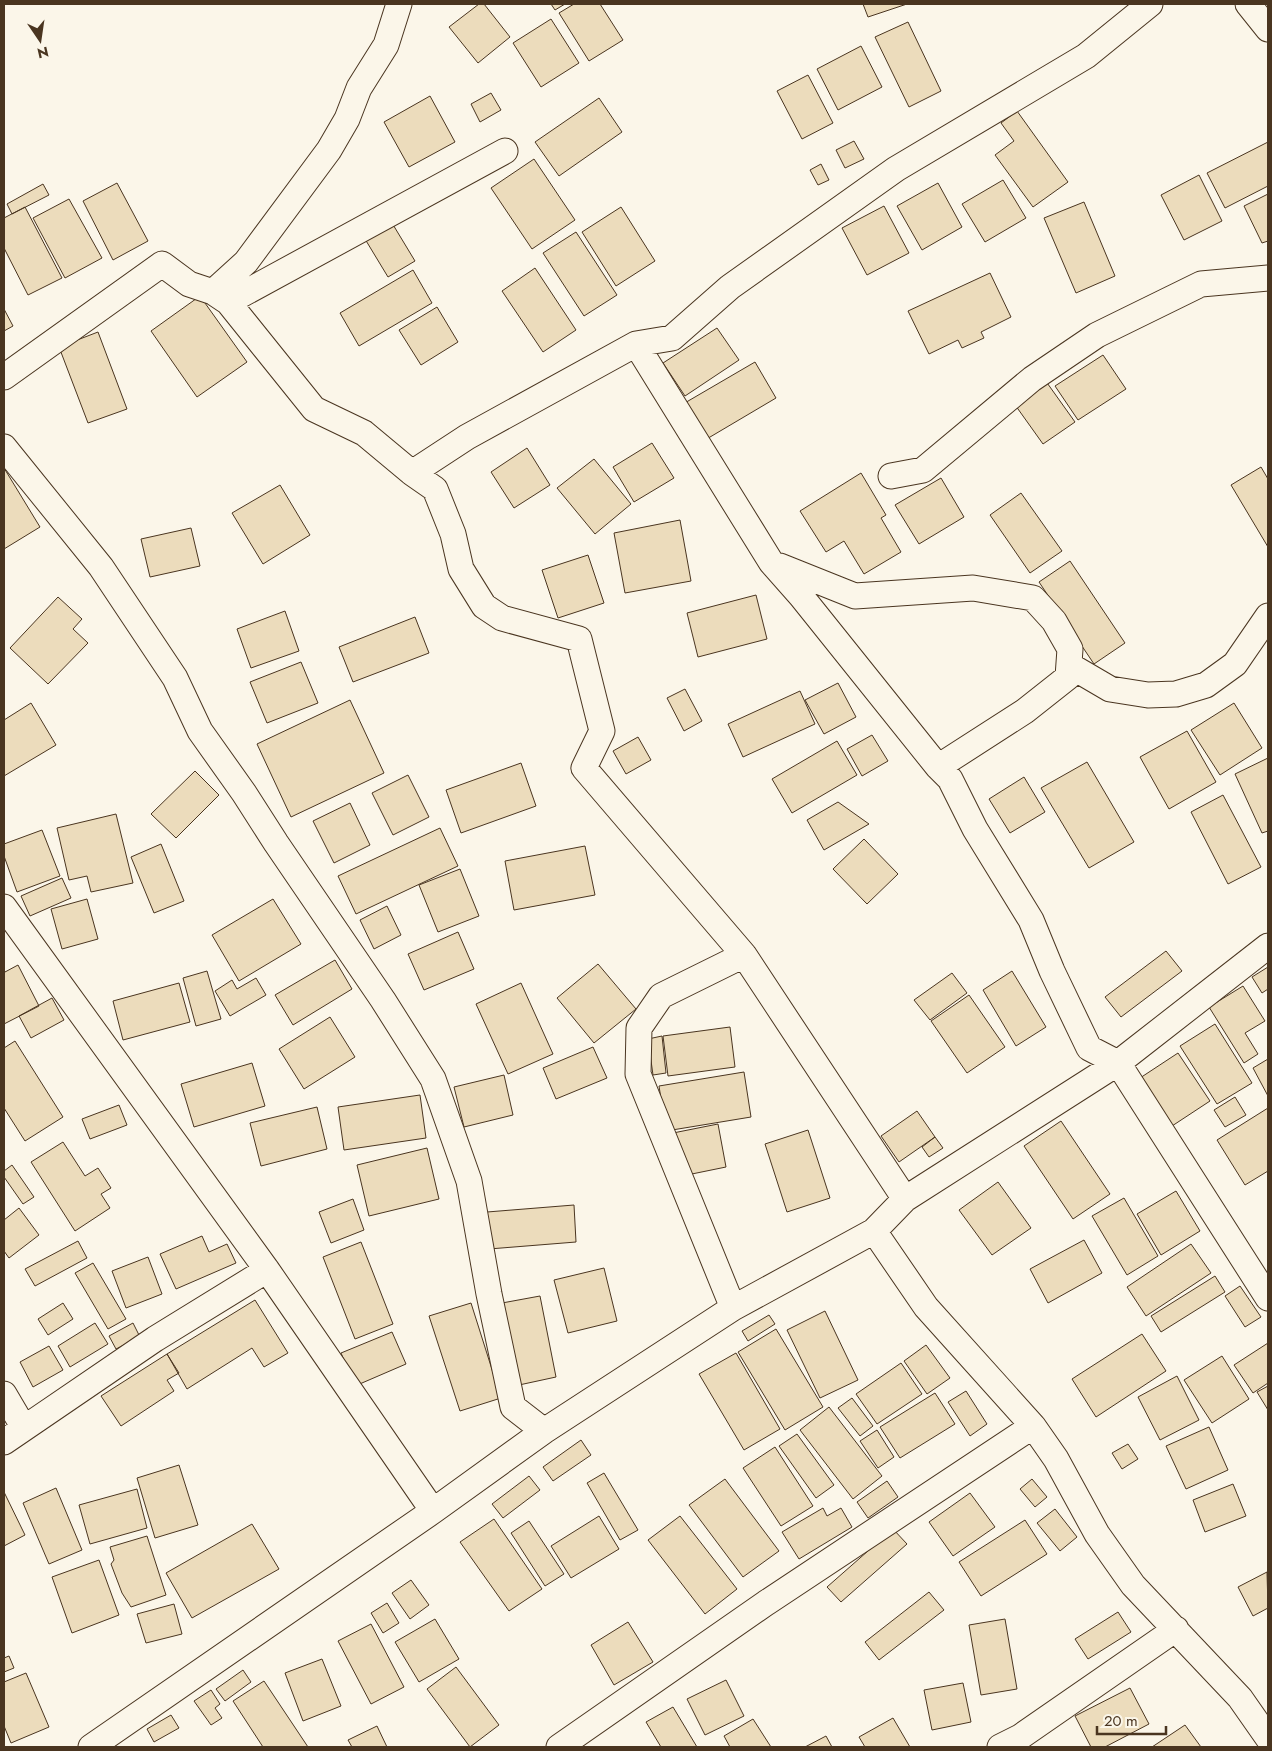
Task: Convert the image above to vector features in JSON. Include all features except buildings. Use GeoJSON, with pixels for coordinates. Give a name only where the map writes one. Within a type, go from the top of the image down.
{"type":"FeatureCollection","features":[{"type":"Feature","properties":{"kind":"street"},"geometry":{"type":"LineString","coordinates":[[221,297],[329,150],[346,119],[359,88],[386,45],[399,4]]}},
{"type":"Feature","properties":{"kind":"street"},"geometry":{"type":"LineString","coordinates":[[412,473],[467,437],[636,344],[672,338],[730,287],[888,175],[1086,56],[1150,4]]}},
{"type":"Feature","properties":{"kind":"street"},"geometry":{"type":"LineString","coordinates":[[1248,4],[1268,29]]}},
{"type":"Feature","properties":{"kind":"street"},"geometry":{"type":"LineString","coordinates":[[221,297],[505,151]]}},
{"type":"Feature","properties":{"kind":"street"},"geometry":{"type":"LineString","coordinates":[[4,378],[162,264],[189,284],[221,297],[314,408],[364,433],[412,473],[435,489],[453,534],[461,568],[484,606],[502,618],[578,639],[602,731],[584,768],[744,955],[905,1198]]}},
{"type":"Feature","properties":{"kind":"street"},"geometry":{"type":"LineString","coordinates":[[891,476],[923,470],[1032,379],[1097,335],[1201,284],[1268,278]]}},
{"type":"Feature","properties":{"kind":"street"},"geometry":{"type":"LineString","coordinates":[[636,344],[771,562],[801,596],[938,767],[950,779],[975,829],[1031,920],[1089,1048],[1118,1063],[1268,1298]]}},
{"type":"Feature","properties":{"kind":"street"},"geometry":{"type":"LineString","coordinates":[[4,447],[101,567],[175,678],[200,731],[244,792],[433,1079],[469,1181],[489,1294],[513,1407],[544,1431]]}},
{"type":"Feature","properties":{"kind":"street"},"geometry":{"type":"LineString","coordinates":[[771,562],[855,596],[973,588],[1033,598],[1054,621],[1070,649],[1068,677],[1025,710],[938,767]]}},
{"type":"Feature","properties":{"kind":"street"},"geometry":{"type":"LineString","coordinates":[[1069,665],[1110,689],[1148,695],[1176,694],[1206,685],[1235,664],[1268,616]]}},
{"type":"Feature","properties":{"kind":"street"},"geometry":{"type":"LineString","coordinates":[[4,907],[267,1270],[433,1511]]}},
{"type":"Feature","properties":{"kind":"street"},"geometry":{"type":"LineString","coordinates":[[104,1744],[544,1431],[733,1308],[874,1231],[905,1198],[1118,1063],[1268,946]]}},
{"type":"Feature","properties":{"kind":"street"},"geometry":{"type":"LineString","coordinates":[[733,1308],[638,1074],[639,1028],[661,996],[744,955]]}},
{"type":"Feature","properties":{"kind":"street"},"geometry":{"type":"LineString","coordinates":[[874,1231],[926,1307],[1033,1426],[1056,1459],[1098,1534],[1133,1585],[1240,1698],[1268,1738]]}},
{"type":"Feature","properties":{"kind":"street"},"geometry":{"type":"LineString","coordinates":[[4,1442],[155,1340],[267,1270]]}},
{"type":"Feature","properties":{"kind":"street"},"geometry":{"type":"LineString","coordinates":[[4,1394],[24,1428]]}},
{"type":"Feature","properties":{"kind":"street"},"geometry":{"type":"LineString","coordinates":[[559,1747],[766,1603],[1033,1426]]}},
{"type":"Feature","properties":{"kind":"street"},"geometry":{"type":"LineString","coordinates":[[1000,1747],[1020,1737],[1176,1629]]}}]}
